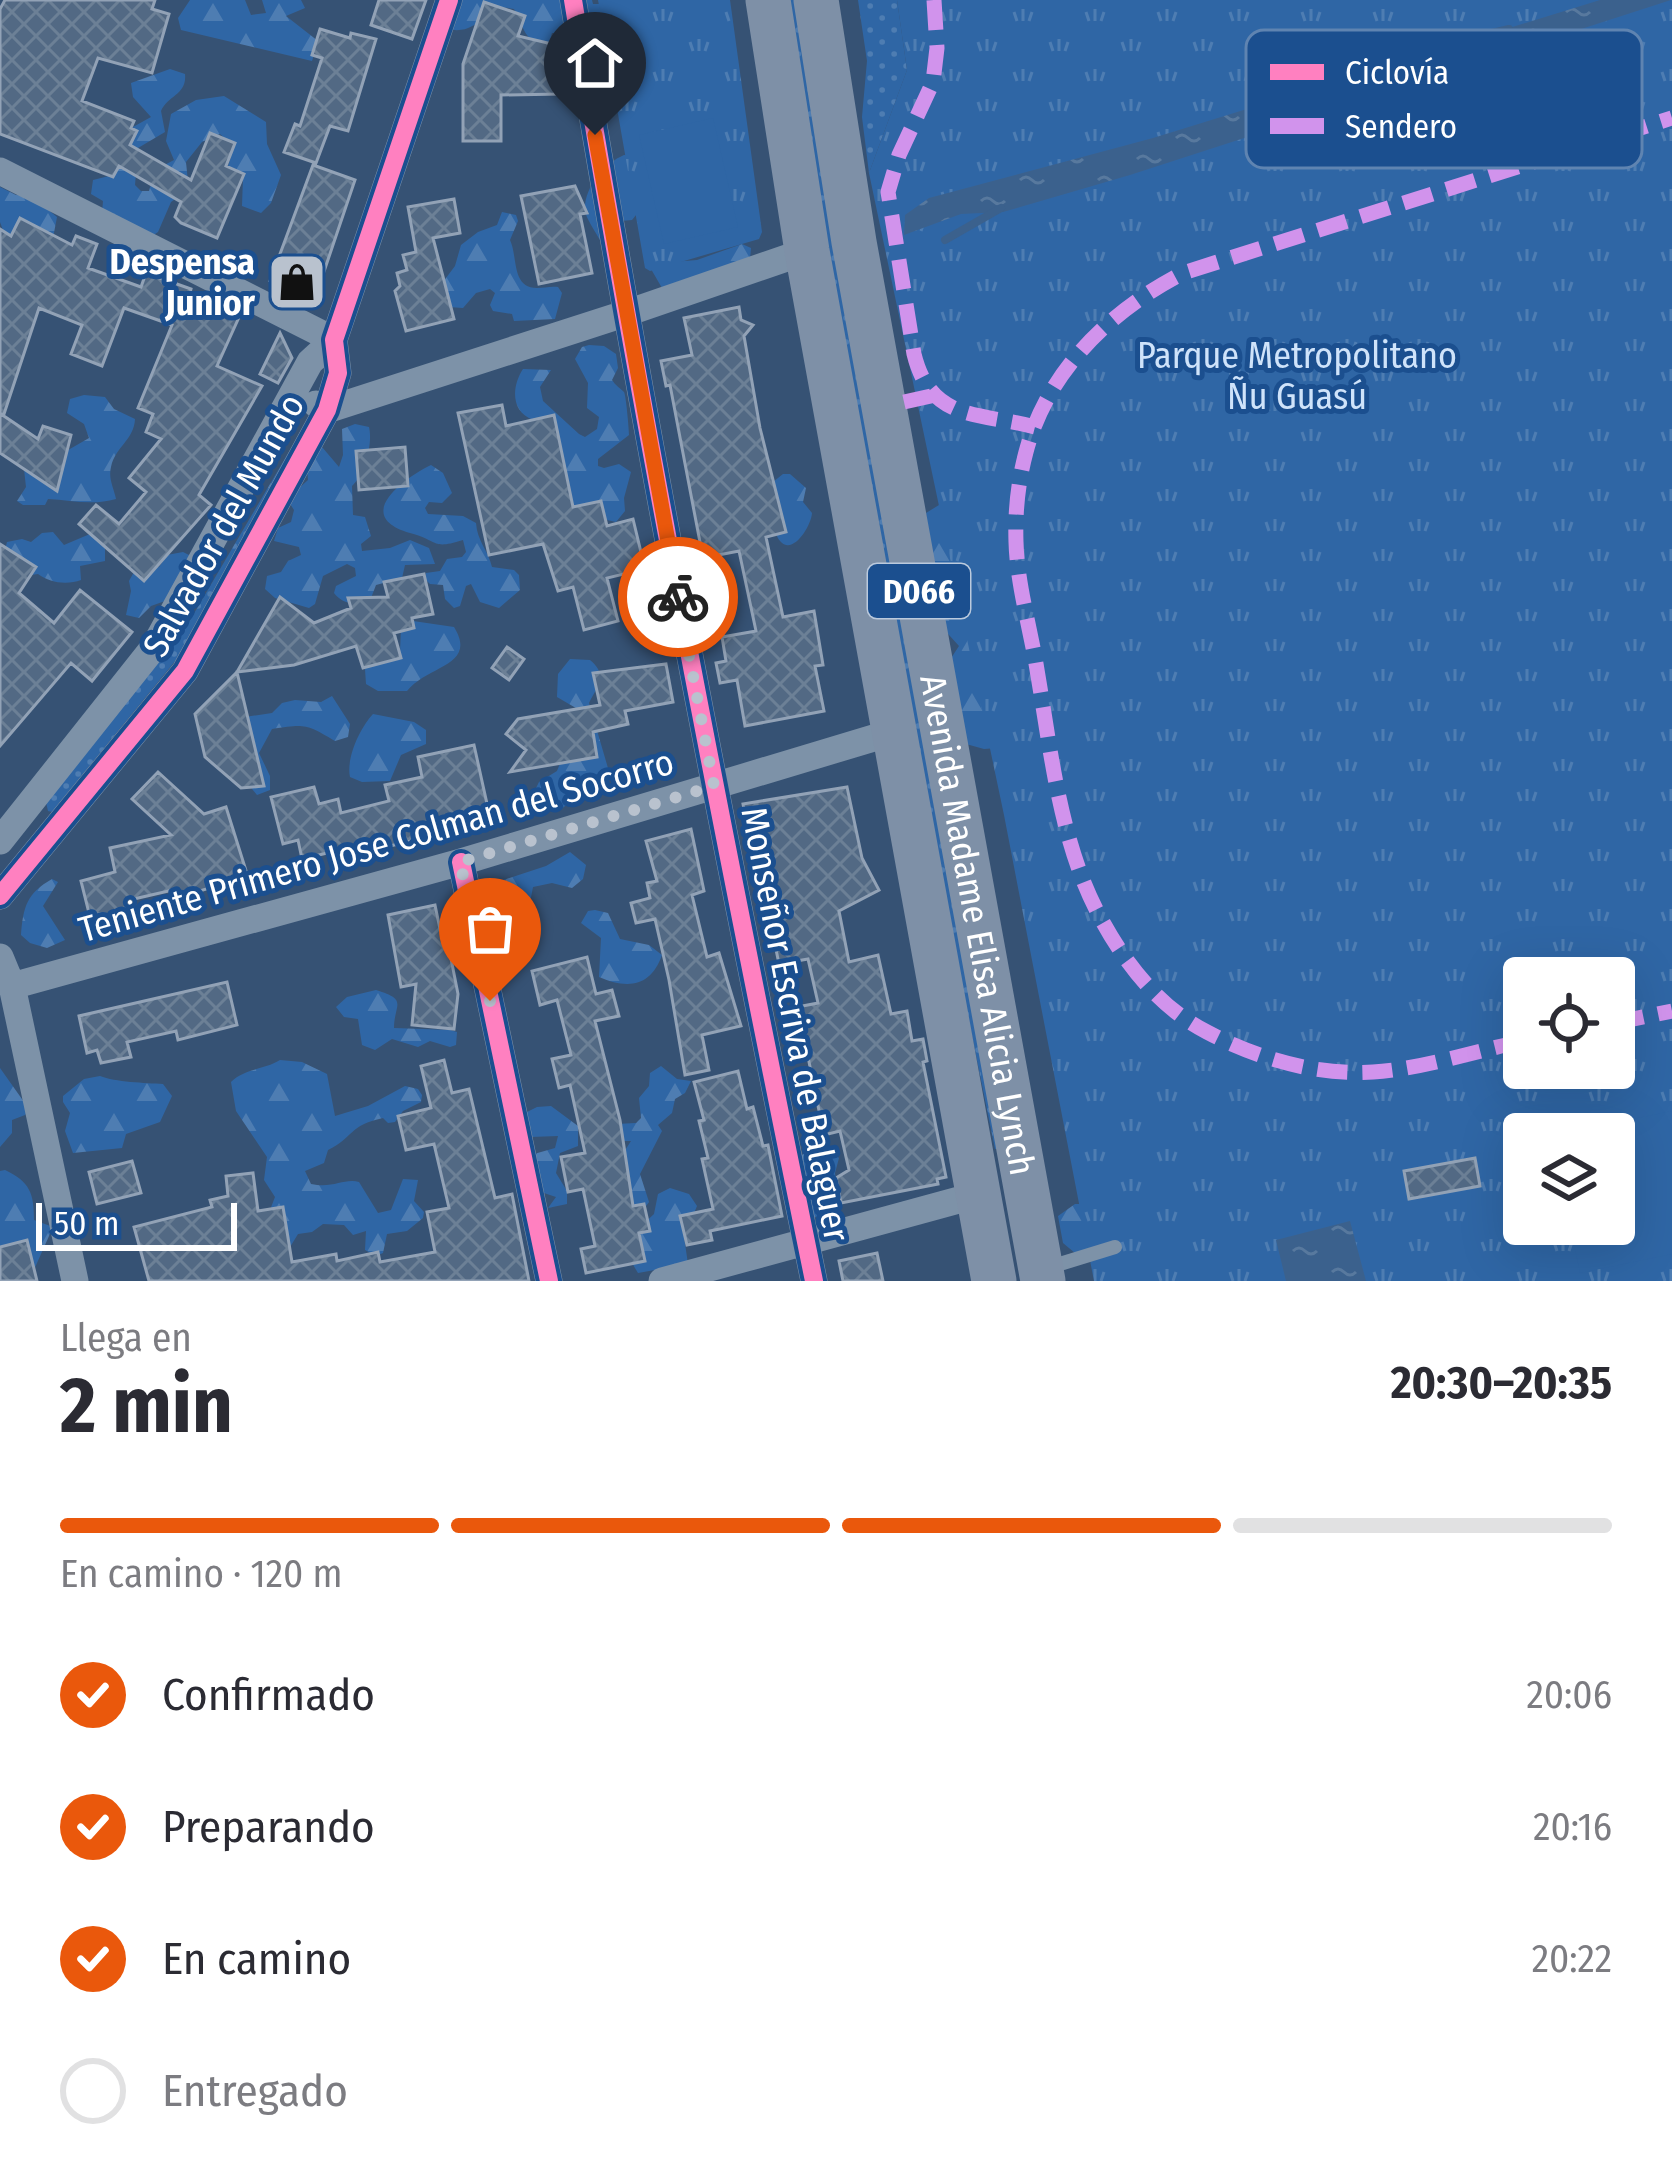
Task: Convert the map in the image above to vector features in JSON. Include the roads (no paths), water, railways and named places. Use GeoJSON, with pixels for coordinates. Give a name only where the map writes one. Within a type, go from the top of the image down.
{"type":"FeatureCollection","features":[{"type":"Feature","properties":{"kind":"highway","name":"Avenida Madame Elisa Alicia Lynch"},"geometry":{"type":"LineString","coordinates":[[768,0],[807,251],[994,1281]]}},
{"type":"Feature","properties":{"kind":"highway","name":"Avenida Madame Elisa Alicia Lynch"},"geometry":{"type":"LineString","coordinates":[[817,0],[854,242],[1024,1182],[1057,1275]]}},
{"type":"Feature","properties":{"kind":"highway"},"geometry":{"type":"LineString","coordinates":[[975,1281],[969,1244],[977,1195]]}},
{"type":"Feature","properties":{"kind":"street","name":"Salvador del Mundo"},"geometry":{"type":"LineString","coordinates":[[0,896],[185,671],[327,410],[338,373],[334,340],[449,0]]}},
{"type":"Feature","properties":{"kind":"street","name":"Monseñor Escriva de Balaguer"},"geometry":{"type":"LineString","coordinates":[[573,0],[625,314],[814,1281]]}},
{"type":"Feature","properties":{"kind":"street"},"geometry":{"type":"LineString","coordinates":[[0,171],[334,340]]}},
{"type":"Feature","properties":{"kind":"street"},"geometry":{"type":"LineString","coordinates":[[293,394],[327,410],[807,251]]}},
{"type":"Feature","properties":{"kind":"street","name":"Salvador del Mundo"},"geometry":{"type":"LineString","coordinates":[[4,828],[154,647],[310,362],[334,340]]}},
{"type":"Feature","properties":{"kind":"street","name":"Teniente Primero Jose Colman del Socorro"},"geometry":{"type":"LineString","coordinates":[[12,986],[460,862],[897,731]]}},
{"type":"Feature","properties":{"kind":"street"},"geometry":{"type":"LineString","coordinates":[[4,828],[39,848]]}},
{"type":"Feature","properties":{"kind":"street"},"geometry":{"type":"LineString","coordinates":[[460,862],[549,1281]]}},
{"type":"Feature","properties":{"kind":"street"},"geometry":{"type":"LineString","coordinates":[[0,957],[12,986],[75,1281]]}},
{"type":"Feature","properties":{"kind":"street"},"geometry":{"type":"LineString","coordinates":[[662,1281],[977,1195]]}},
{"type":"Feature","properties":{"kind":"lane"},"geometry":{"type":"LineString","coordinates":[[1057,1275],[1115,1247]]}},
{"type":"Feature","properties":{"kind":"water"},"geometry":{"type":"Polygon","coordinates":[[[1600,0],[1671,0],[1578,30],[1503,30],[1600,0]]]}},
{"type":"Feature","properties":{"kind":"water"},"geometry":{"type":"Polygon","coordinates":[[[1246,109],[1246,137],[1003,212],[961,214],[904,235],[905,215],[929,198],[1246,109]]]}},
{"type":"Feature","properties":{"kind":"water"},"geometry":{"type":"Polygon","coordinates":[[[1350,1221],[1366,1281],[1286,1281],[1276,1240],[1350,1221]]]}},
{"type":"Feature","properties":{"kind":"waterway"},"geometry":{"type":"LineString","coordinates":[[1505,30],[1509,29]]}},
{"type":"Feature","properties":{"kind":"waterway"},"geometry":{"type":"LineString","coordinates":[[945,240],[1001,208]]}},
{"type":"Feature","properties":{"kind":"place","name":"Despensa Junior"},"geometry":{"type":"Point","coordinates":[297,282]}},
{"type":"Feature","properties":{"kind":"park label","name":"Parque Metropolitano Ñu Guasú"},"geometry":{"type":"Point","coordinates":[1297,376]}}]}
